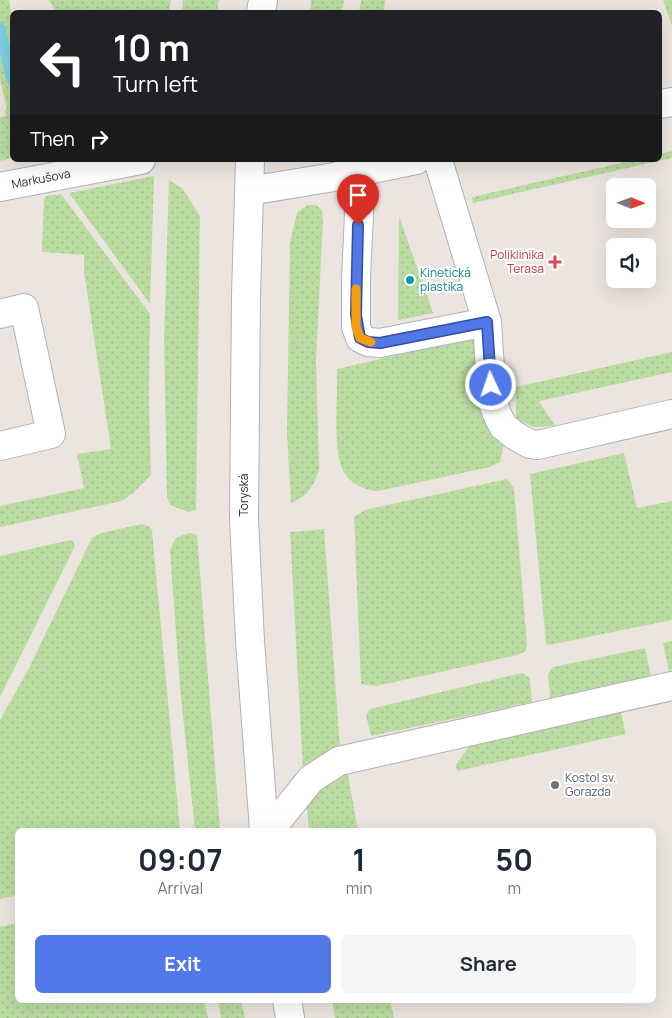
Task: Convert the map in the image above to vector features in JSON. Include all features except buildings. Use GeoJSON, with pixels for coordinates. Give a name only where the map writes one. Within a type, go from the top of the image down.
{"type":"FeatureCollection","features":[{"type":"Feature","properties":{"kind":"street","name":"Markušova"},"geometry":{"type":"LineString","coordinates":[[0,187],[131,162]]}},
{"type":"Feature","properties":{"kind":"street","name":"Toryská"},"geometry":{"type":"LineString","coordinates":[[250,162],[244,519],[264,828]]}},
{"type":"Feature","properties":{"kind":"street"},"geometry":{"type":"LineString","coordinates":[[249,190],[361,172],[407,162]]}},
{"type":"Feature","properties":{"kind":"street"},"geometry":{"type":"LineString","coordinates":[[439,162],[487,322],[492,400],[503,426],[520,439],[538,444],[672,414]]}},
{"type":"Feature","properties":{"kind":"street"},"geometry":{"type":"LineString","coordinates":[[361,172],[356,278],[356,327],[360,338],[368,342],[380,343],[487,322]]}},
{"type":"Feature","properties":{"kind":"street"},"geometry":{"type":"LineString","coordinates":[[0,314],[24,308],[51,434],[0,446]]}},
{"type":"Feature","properties":{"kind":"street"},"geometry":{"type":"LineString","coordinates":[[272,828],[311,779],[339,760],[672,686]]}},
{"type":"Feature","properties":{"kind":"street"},"geometry":{"type":"LineString","coordinates":[[288,1003],[290,1018]]}},
{"type":"Feature","properties":{"kind":"green space"},"geometry":{"type":"Polygon","coordinates":[[[0,0],[9,0],[11,10],[10,158],[0,161],[0,117],[6,116],[5,110],[7,109],[0,79],[0,0]]]}},
{"type":"Feature","properties":{"kind":"green space"},"geometry":{"type":"Polygon","coordinates":[[[49,0],[171,0],[169,10],[55,10],[49,0]]]}},
{"type":"Feature","properties":{"kind":"green space"},"geometry":{"type":"Polygon","coordinates":[[[183,0],[219,0],[217,10],[182,10],[183,0]]]}},
{"type":"Feature","properties":{"kind":"green space"},"geometry":{"type":"Polygon","coordinates":[[[311,0],[344,0],[342,10],[310,10],[311,0]]]}},
{"type":"Feature","properties":{"kind":"green space"},"geometry":{"type":"Polygon","coordinates":[[[361,0],[385,0],[384,10],[359,10],[361,0]]]}},
{"type":"Feature","properties":{"kind":"green space"},"geometry":{"type":"Polygon","coordinates":[[[663,0],[672,0],[672,26],[663,0]]]}},
{"type":"Feature","properties":{"kind":"green space"},"geometry":{"type":"Polygon","coordinates":[[[672,151],[672,158],[662,160],[662,154],[672,151]]]}},
{"type":"Feature","properties":{"kind":"green space"},"geometry":{"type":"Polygon","coordinates":[[[625,162],[654,162],[473,203],[472,197],[625,162]]]}},
{"type":"Feature","properties":{"kind":"green space"},"geometry":{"type":"Polygon","coordinates":[[[154,176],[150,304],[69,193],[154,176]]]}},
{"type":"Feature","properties":{"kind":"green space"},"geometry":{"type":"Polygon","coordinates":[[[169,180],[183,189],[200,216],[196,510],[188,512],[170,505],[167,496],[164,340],[169,180]]]}},
{"type":"Feature","properties":{"kind":"green space"},"geometry":{"type":"Polygon","coordinates":[[[61,194],[150,314],[149,400],[151,475],[122,501],[0,527],[0,506],[84,488],[77,454],[111,449],[84,272],[84,255],[43,252],[42,249],[44,200],[46,196],[61,194]]]}},
{"type":"Feature","properties":{"kind":"green space"},"geometry":{"type":"Polygon","coordinates":[[[307,205],[316,205],[322,210],[323,220],[316,360],[319,470],[309,490],[302,497],[291,503],[287,433],[290,243],[297,213],[307,205]]]}},
{"type":"Feature","properties":{"kind":"green space"},"geometry":{"type":"Polygon","coordinates":[[[399,216],[433,313],[398,320],[399,216]]]}},
{"type":"Feature","properties":{"kind":"green space"},"geometry":{"type":"Polygon","coordinates":[[[480,336],[504,444],[500,462],[490,467],[378,491],[361,487],[351,481],[341,466],[337,444],[337,369],[480,336]]]}},
{"type":"Feature","properties":{"kind":"green space"},"geometry":{"type":"Polygon","coordinates":[[[672,352],[672,372],[539,401],[555,426],[534,427],[516,419],[516,387],[672,352]]]}},
{"type":"Feature","properties":{"kind":"green space"},"geometry":{"type":"Polygon","coordinates":[[[624,453],[637,508],[672,501],[672,620],[549,645],[546,643],[530,474],[624,453]]]}},
{"type":"Feature","properties":{"kind":"green space"},"geometry":{"type":"Polygon","coordinates":[[[507,479],[514,488],[527,644],[526,651],[514,656],[376,686],[361,684],[354,517],[365,510],[507,479]]]}},
{"type":"Feature","properties":{"kind":"green space"},"geometry":{"type":"Polygon","coordinates":[[[142,524],[150,527],[152,531],[180,828],[15,828],[15,895],[0,899],[0,720],[28,670],[92,538],[101,533],[142,524]]]}},
{"type":"Feature","properties":{"kind":"green space"},"geometry":{"type":"Polygon","coordinates":[[[324,529],[340,748],[316,759],[303,769],[290,532],[324,529]]]}},
{"type":"Feature","properties":{"kind":"green space"},"geometry":{"type":"Polygon","coordinates":[[[190,533],[197,535],[220,828],[195,828],[180,687],[170,552],[176,539],[190,533]]]}},
{"type":"Feature","properties":{"kind":"green space"},"geometry":{"type":"Polygon","coordinates":[[[70,540],[73,541],[75,546],[0,697],[0,556],[70,540]]]}},
{"type":"Feature","properties":{"kind":"green space"},"geometry":{"type":"Polygon","coordinates":[[[672,641],[672,670],[669,671],[663,643],[672,641]]]}},
{"type":"Feature","properties":{"kind":"green space"},"geometry":{"type":"Polygon","coordinates":[[[645,648],[651,676],[550,698],[548,674],[553,667],[645,648]]]}},
{"type":"Feature","properties":{"kind":"green space"},"geometry":{"type":"Polygon","coordinates":[[[522,673],[530,678],[532,702],[371,736],[366,715],[370,709],[522,673]]]}},
{"type":"Feature","properties":{"kind":"green space"},"geometry":{"type":"Polygon","coordinates":[[[614,710],[621,713],[626,734],[457,771],[456,765],[472,742],[614,710]]]}},
{"type":"Feature","properties":{"kind":"green space"},"geometry":{"type":"Polygon","coordinates":[[[347,770],[358,828],[309,828],[307,808],[335,778],[347,770]]]}},
{"type":"Feature","properties":{"kind":"green space"},"geometry":{"type":"Polygon","coordinates":[[[15,923],[15,1003],[205,1003],[208,1018],[0,1018],[0,927],[15,923]]]}},
{"type":"Feature","properties":{"kind":"green space"},"geometry":{"type":"Polygon","coordinates":[[[218,1003],[242,1003],[245,1018],[221,1018],[218,1003]]]}},
{"type":"Feature","properties":{"kind":"green space"},"geometry":{"type":"Polygon","coordinates":[[[332,1003],[391,1003],[394,1018],[335,1018],[332,1003]]]}},
{"type":"Feature","properties":{"kind":"waterway"},"geometry":{"type":"LineString","coordinates":[[0,28],[10,71]]}},
{"type":"Feature","properties":{"kind":"slow traffic"},"geometry":{"type":"LineString","coordinates":[[356,289],[356,327],[360,338],[371,342]]}},
{"type":"Feature","properties":{"kind":"place","name":"Poliklinika Terasa"},"geometry":{"type":"Point","coordinates":[555,262]}},
{"type":"Feature","properties":{"kind":"place","name":"Kinetická plastika"},"geometry":{"type":"Point","coordinates":[410,280]}},
{"type":"Feature","properties":{"kind":"place","name":"Kostol sv. Gorazda"},"geometry":{"type":"Point","coordinates":[555,785]}},
{"type":"Feature","properties":{"kind":"route"},"geometry":{"type":"LineString","coordinates":[[358,225],[356,327],[360,338],[368,342],[380,343],[487,322],[491,385]]}}]}
